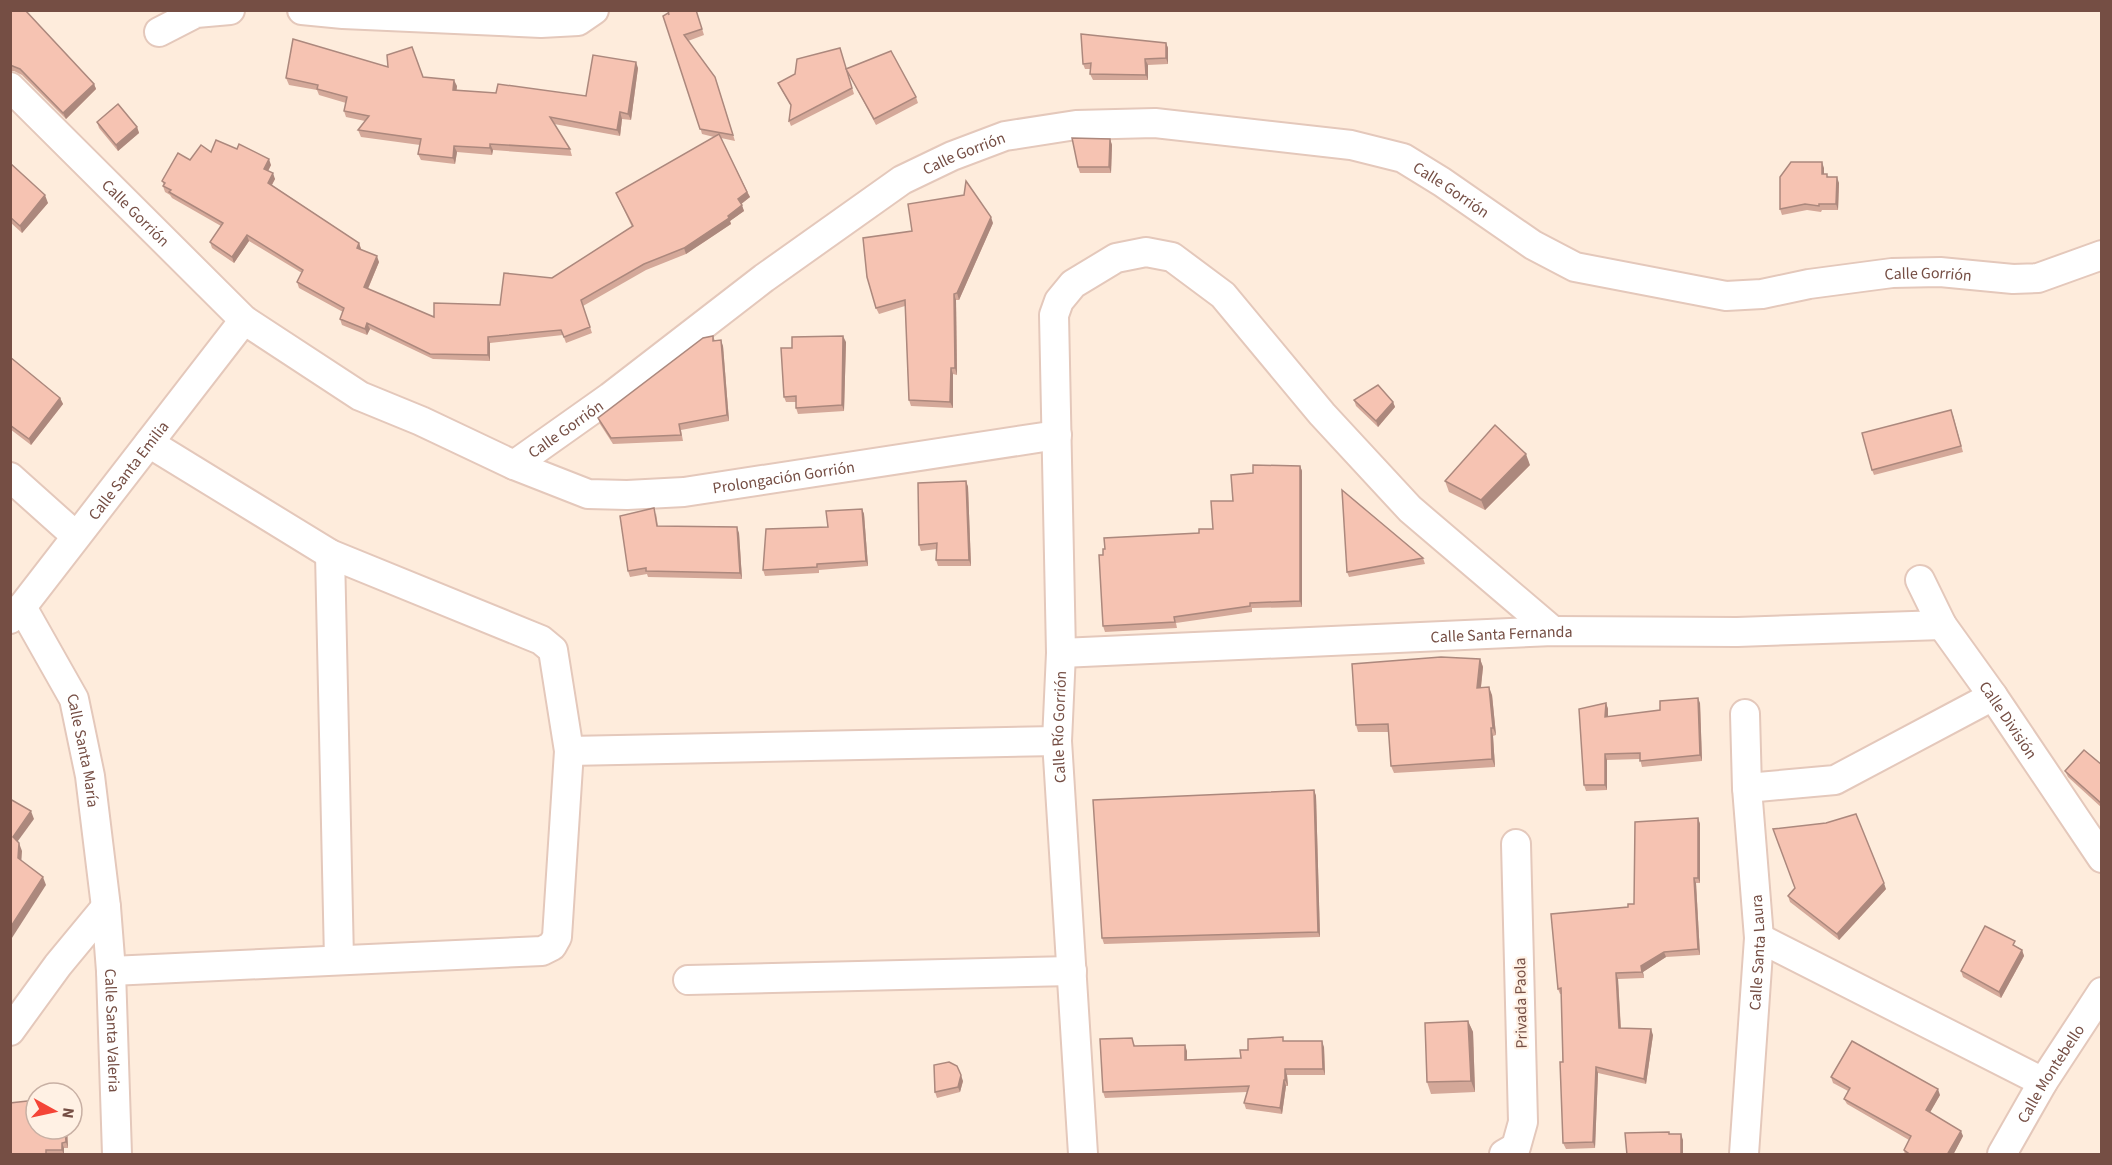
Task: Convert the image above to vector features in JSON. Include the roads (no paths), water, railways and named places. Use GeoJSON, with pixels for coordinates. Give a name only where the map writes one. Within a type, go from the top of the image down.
{"type":"FeatureCollection","features":[{"type":"Feature","properties":{"kind":"street"},"geometry":{"type":"LineString","coordinates":[[159,32],[196,13],[230,10]]}},
{"type":"Feature","properties":{"kind":"street"},"geometry":{"type":"LineString","coordinates":[[302,10],[541,23],[578,21],[594,10]]}},
{"type":"Feature","properties":{"kind":"street","name":"Calle Gorrión"},"geometry":{"type":"LineString","coordinates":[[10,87],[243,320],[360,396],[421,421],[514,465],[610,397],[764,278],[902,180],[952,156],[1005,136],[1076,125],[1155,123],[1351,145],[1403,158],[1533,245],[1575,267],[1726,296],[1762,294],[1809,284],[1892,273],[1940,272],[2013,279],[2038,278],[2102,255]]}},
{"type":"Feature","properties":{"kind":"street","name":"Calle Río Gorrión"},"geometry":{"type":"LineString","coordinates":[[1083,1155],[1057,741],[1061,653],[1054,315],[1059,300],[1073,284],[1116,258],[1146,252],[1172,257],[1224,295],[1322,414],[1410,509],[1553,631]]}},
{"type":"Feature","properties":{"kind":"street","name":"Calle Santa Emilia"},"geometry":{"type":"LineString","coordinates":[[16,613],[243,320]]}},
{"type":"Feature","properties":{"kind":"street","name":"Prolongación Gorrión"},"geometry":{"type":"LineString","coordinates":[[514,465],[588,494],[627,495],[684,492],[1057,435]]}},
{"type":"Feature","properties":{"kind":"street"},"geometry":{"type":"LineString","coordinates":[[111,971],[542,951],[552,946],[557,937],[569,751],[553,650],[541,640],[330,554],[149,443]]}},
{"type":"Feature","properties":{"kind":"street"},"geometry":{"type":"LineString","coordinates":[[10,477],[76,536]]}},
{"type":"Feature","properties":{"kind":"street"},"geometry":{"type":"LineString","coordinates":[[330,554],[339,959]]}},
{"type":"Feature","properties":{"kind":"street","name":"Calle División"},"geometry":{"type":"LineString","coordinates":[[1920,580],[1942,625],[1994,696],[2102,858]]}},
{"type":"Feature","properties":{"kind":"street","name":"Calle Santa María"},"geometry":{"type":"LineString","coordinates":[[16,613],[74,699],[90,776],[106,907]]}},
{"type":"Feature","properties":{"kind":"street","name":"Calle Santa Fernanda"},"geometry":{"type":"LineString","coordinates":[[1061,653],[1553,631],[1737,632],[1942,625]]}},
{"type":"Feature","properties":{"kind":"street"},"geometry":{"type":"LineString","coordinates":[[1747,788],[1835,780],[1994,696]]}},
{"type":"Feature","properties":{"kind":"street","name":"Calle Santa Laura"},"geometry":{"type":"LineString","coordinates":[[1744,1155],[1759,938],[1747,788],[1745,714]]}},
{"type":"Feature","properties":{"kind":"street"},"geometry":{"type":"LineString","coordinates":[[569,751],[1057,741]]}},
{"type":"Feature","properties":{"kind":"street","name":"Privada Paola"},"geometry":{"type":"LineString","coordinates":[[1504,1155],[1516,1146],[1523,1122],[1516,844]]}},
{"type":"Feature","properties":{"kind":"street"},"geometry":{"type":"LineString","coordinates":[[10,1031],[58,965],[106,907]]}},
{"type":"Feature","properties":{"kind":"street","name":"Calle Santa Valeria"},"geometry":{"type":"LineString","coordinates":[[106,907],[111,971],[117,1155]]}},
{"type":"Feature","properties":{"kind":"street"},"geometry":{"type":"LineString","coordinates":[[1759,938],[2043,1082]]}},
{"type":"Feature","properties":{"kind":"street"},"geometry":{"type":"LineString","coordinates":[[688,980],[1071,970]]}},
{"type":"Feature","properties":{"kind":"street","name":"Calle Montebello"},"geometry":{"type":"LineString","coordinates":[[2001,1155],[2043,1082],[2102,992]]}}]}
